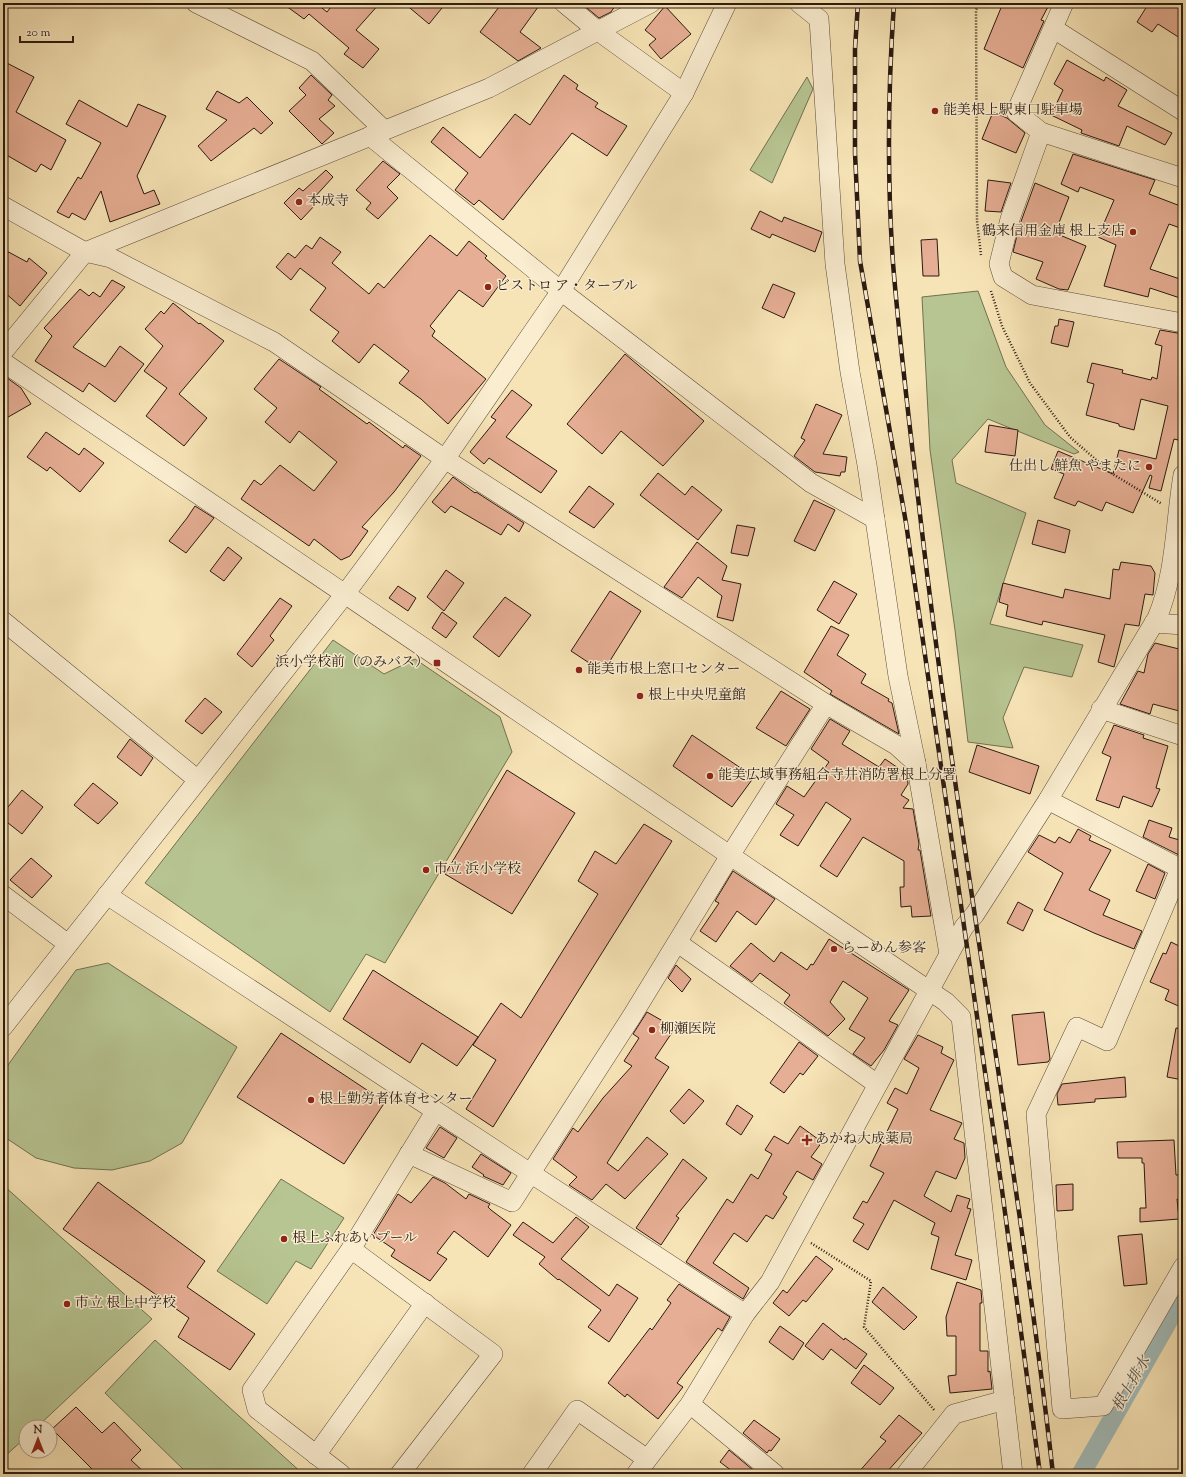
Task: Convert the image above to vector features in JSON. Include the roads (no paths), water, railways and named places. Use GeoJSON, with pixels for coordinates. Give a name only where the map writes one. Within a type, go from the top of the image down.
{"type":"FeatureCollection","features":[{"type":"Feature","properties":{"kind":"street"},"geometry":{"type":"LineString","coordinates":[[196,3],[312,61],[377,133],[561,291],[811,482],[875,519]]}},
{"type":"Feature","properties":{"kind":"street"},"geometry":{"type":"LineString","coordinates":[[564,3],[598,31],[684,93]]}},
{"type":"Feature","properties":{"kind":"street"},"geometry":{"type":"LineString","coordinates":[[3,352],[86,252],[489,88],[651,3]]}},
{"type":"Feature","properties":{"kind":"street"},"geometry":{"type":"LineString","coordinates":[[3,1026],[344,594],[445,459],[561,291],[684,93],[727,3]]}},
{"type":"Feature","properties":{"kind":"street"},"geometry":{"type":"LineString","coordinates":[[799,3],[819,18],[835,264],[850,372],[875,519],[898,676],[916,763],[949,954]]}},
{"type":"Feature","properties":{"kind":"street"},"geometry":{"type":"LineString","coordinates":[[1064,3],[1054,29],[1016,112],[1041,132],[1183,178]]}},
{"type":"Feature","properties":{"kind":"street"},"geometry":{"type":"LineString","coordinates":[[1054,29],[1183,110]]}},
{"type":"Feature","properties":{"kind":"street"},"geometry":{"type":"LineString","coordinates":[[1041,132],[1010,219],[999,264],[1003,277],[1032,295],[1116,312],[1183,322]]}},
{"type":"Feature","properties":{"kind":"street"},"geometry":{"type":"LineString","coordinates":[[3,206],[86,252],[111,258],[274,342],[445,459],[826,704],[896,745],[916,763]]}},
{"type":"Feature","properties":{"kind":"street"},"geometry":{"type":"LineString","coordinates":[[3,362],[344,594],[731,854],[946,1002],[961,1016],[1013,1474]]}},
{"type":"Feature","properties":{"kind":"street"},"geometry":{"type":"LineString","coordinates":[[532,1474],[577,1410],[641,1466],[690,1404],[745,1314],[770,1282],[928,990],[964,927],[975,914],[1048,800],[1154,623],[1164,602],[1179,524],[1183,475]]}},
{"type":"Feature","properties":{"kind":"street"},"geometry":{"type":"LineString","coordinates":[[3,621],[198,780]]}},
{"type":"Feature","properties":{"kind":"street"},"geometry":{"type":"LineString","coordinates":[[1154,623],[1183,625]]}},
{"type":"Feature","properties":{"kind":"street"},"geometry":{"type":"LineString","coordinates":[[409,1154],[512,1202],[678,943],[731,854],[826,704]]}},
{"type":"Feature","properties":{"kind":"street"},"geometry":{"type":"LineString","coordinates":[[1101,710],[1183,736]]}},
{"type":"Feature","properties":{"kind":"street"},"geometry":{"type":"LineString","coordinates":[[1048,800],[1182,869],[1107,1041],[1077,1027],[1036,1114],[1062,1409],[1103,1406],[1183,1267]]}},
{"type":"Feature","properties":{"kind":"street"},"geometry":{"type":"LineString","coordinates":[[3,895],[68,944]]}},
{"type":"Feature","properties":{"kind":"street"},"geometry":{"type":"LineString","coordinates":[[107,895],[435,1112],[745,1314]]}},
{"type":"Feature","properties":{"kind":"street"},"geometry":{"type":"LineString","coordinates":[[678,943],[877,1084]]}},
{"type":"Feature","properties":{"kind":"street"},"geometry":{"type":"LineString","coordinates":[[341,1474],[257,1409],[252,1390],[351,1249],[435,1112]]}},
{"type":"Feature","properties":{"kind":"street"},"geometry":{"type":"LineString","coordinates":[[351,1249],[493,1354],[402,1473]]}},
{"type":"Feature","properties":{"kind":"street"},"geometry":{"type":"LineString","coordinates":[[316,1455],[425,1303]]}},
{"type":"Feature","properties":{"kind":"street"},"geometry":{"type":"LineString","coordinates":[[906,1474],[954,1414],[1005,1400]]}},
{"type":"Feature","properties":{"kind":"street"},"geometry":{"type":"LineString","coordinates":[[690,1404],[776,1474]]}},
{"type":"Feature","properties":{"kind":"waterway","name":"根上排水"},"geometry":{"type":"LineString","coordinates":[[1081,1474],[1183,1295]]}},
{"type":"Feature","properties":{"kind":"railway"},"geometry":{"type":"LineString","coordinates":[[858,3],[855,49],[855,153],[860,261],[906,523],[1002,1190],[1040,1474]]}},
{"type":"Feature","properties":{"kind":"railway"},"geometry":{"type":"LineString","coordinates":[[894,3],[889,100],[889,166],[893,263],[902,361],[921,523],[952,761],[1039,1355],[1053,1474]]}},
{"type":"Feature","properties":{"kind":"place","name":"能美根上駅東口駐車場"},"geometry":{"type":"Point","coordinates":[935,111]}},
{"type":"Feature","properties":{"kind":"place","name":"本成寺"},"geometry":{"type":"Point","coordinates":[299,202]}},
{"type":"Feature","properties":{"kind":"place","name":"鶴来信用金庫 根上支店"},"geometry":{"type":"Point","coordinates":[1133,232]}},
{"type":"Feature","properties":{"kind":"place","name":"ビストロ ア・ターブル"},"geometry":{"type":"Point","coordinates":[488,287]}},
{"type":"Feature","properties":{"kind":"place","name":"仕出し 鮮魚 やまたに"},"geometry":{"type":"Point","coordinates":[1149,467]}},
{"type":"Feature","properties":{"kind":"place","name":"浜小学校前（のみバス）"},"geometry":{"type":"Point","coordinates":[437,663]}},
{"type":"Feature","properties":{"kind":"place","name":"能美市根上窓口センター"},"geometry":{"type":"Point","coordinates":[579,670]}},
{"type":"Feature","properties":{"kind":"place","name":"根上中央児童館"},"geometry":{"type":"Point","coordinates":[640,696]}},
{"type":"Feature","properties":{"kind":"place","name":"能美広域事務組合寺井消防署根上分署"},"geometry":{"type":"Point","coordinates":[710,776]}},
{"type":"Feature","properties":{"kind":"place","name":"市立 浜小学校"},"geometry":{"type":"Point","coordinates":[426,870]}},
{"type":"Feature","properties":{"kind":"place","name":"らーめん参客"},"geometry":{"type":"Point","coordinates":[834,949]}},
{"type":"Feature","properties":{"kind":"place","name":"柳瀬医院"},"geometry":{"type":"Point","coordinates":[652,1030]}},
{"type":"Feature","properties":{"kind":"place","name":"根上勤労者体育センター"},"geometry":{"type":"Point","coordinates":[311,1100]}},
{"type":"Feature","properties":{"kind":"place","name":"あかね大成薬局"},"geometry":{"type":"Point","coordinates":[807,1140]}},
{"type":"Feature","properties":{"kind":"place","name":"根上ふれあいプール"},"geometry":{"type":"Point","coordinates":[284,1239]}},
{"type":"Feature","properties":{"kind":"place","name":"市立 根上中学校"},"geometry":{"type":"Point","coordinates":[67,1304]}}]}
